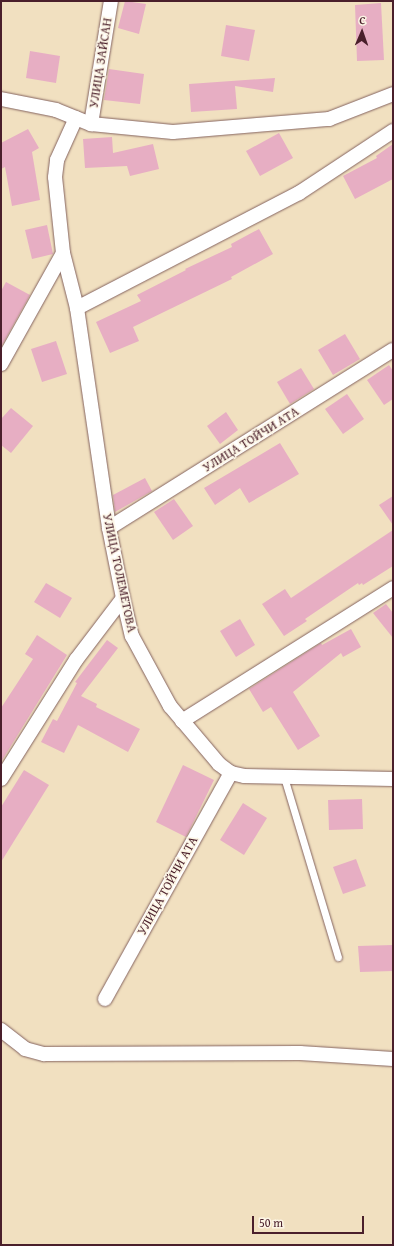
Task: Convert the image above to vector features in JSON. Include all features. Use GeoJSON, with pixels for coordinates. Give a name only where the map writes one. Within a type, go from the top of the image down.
{"type":"FeatureCollection","features":[{"type":"Feature","properties":{"kind":"street","name":"УЛИЦА ЗАЙСАН"},"geometry":{"type":"LineString","coordinates":[[92,124],[111,1]]}},
{"type":"Feature","properties":{"kind":"street"},"geometry":{"type":"LineString","coordinates":[[1,99],[56,110],[92,124],[173,132],[328,119],[393,94]]}},
{"type":"Feature","properties":{"kind":"street"},"geometry":{"type":"LineString","coordinates":[[1,364],[63,253],[55,176],[57,160],[76,118]]}},
{"type":"Feature","properties":{"kind":"street"},"geometry":{"type":"LineString","coordinates":[[77,308],[299,193],[393,131]]}},
{"type":"Feature","properties":{"kind":"street","name":"УЛИЦА ТОЛЕМЕТОВА"},"geometry":{"type":"LineString","coordinates":[[63,253],[77,308],[109,528],[132,636],[170,706],[219,764],[231,773]]}},
{"type":"Feature","properties":{"kind":"street","name":"УЛИЦА ТОЙЧИ АТА"},"geometry":{"type":"LineString","coordinates":[[109,528],[393,350]]}},
{"type":"Feature","properties":{"kind":"street"},"geometry":{"type":"LineString","coordinates":[[182,721],[393,588]]}},
{"type":"Feature","properties":{"kind":"street"},"geometry":{"type":"LineString","coordinates":[[1,779],[76,660],[123,598]]}},
{"type":"Feature","properties":{"kind":"street"},"geometry":{"type":"LineString","coordinates":[[231,773],[244,776],[393,779]]}},
{"type":"Feature","properties":{"kind":"street","name":"УЛИЦА ТОЙЧИ АТА"},"geometry":{"type":"LineString","coordinates":[[105,999],[231,773]]}},
{"type":"Feature","properties":{"kind":"street"},"geometry":{"type":"LineString","coordinates":[[1,1030],[25,1049],[44,1054],[300,1052],[393,1059]]}},
{"type":"Feature","properties":{"kind":"lane"},"geometry":{"type":"LineString","coordinates":[[284,777],[338,957]]}},
{"type":"Feature","properties":{"kind":"building"},"geometry":{"type":"Polygon","coordinates":[[[125,1],[146,4],[139,34],[118,28],[125,1]]]}},
{"type":"Feature","properties":{"kind":"building"},"geometry":{"type":"Polygon","coordinates":[[[381,3],[384,60],[357,61],[355,5],[381,3]]]}},
{"type":"Feature","properties":{"kind":"building"},"geometry":{"type":"Polygon","coordinates":[[[226,25],[255,30],[249,61],[221,56],[226,25]]]}},
{"type":"Feature","properties":{"kind":"building"},"geometry":{"type":"Polygon","coordinates":[[[30,51],[60,56],[56,83],[26,78],[30,51]]]}},
{"type":"Feature","properties":{"kind":"building"},"geometry":{"type":"Polygon","coordinates":[[[109,69],[144,74],[140,104],[104,100],[109,69]]]}},
{"type":"Feature","properties":{"kind":"building"},"geometry":{"type":"Polygon","coordinates":[[[275,78],[273,92],[235,86],[237,109],[191,112],[189,84],[275,78]]]}},
{"type":"Feature","properties":{"kind":"building"},"geometry":{"type":"Polygon","coordinates":[[[28,129],[39,148],[32,152],[40,200],[12,206],[5,167],[1,169],[1,143],[28,129]]]}},
{"type":"Feature","properties":{"kind":"building"},"geometry":{"type":"Polygon","coordinates":[[[279,133],[293,158],[260,176],[246,151],[279,133]]]}},
{"type":"Feature","properties":{"kind":"building"},"geometry":{"type":"Polygon","coordinates":[[[112,137],[113,153],[153,144],[159,169],[130,176],[127,166],[85,168],[83,139],[112,137]]]}},
{"type":"Feature","properties":{"kind":"building"},"geometry":{"type":"Polygon","coordinates":[[[393,144],[393,179],[355,199],[343,176],[377,158],[376,156],[393,144]]]}},
{"type":"Feature","properties":{"kind":"building"},"geometry":{"type":"Polygon","coordinates":[[[47,225],[53,254],[32,259],[25,230],[47,225]]]}},
{"type":"Feature","properties":{"kind":"building"},"geometry":{"type":"Polygon","coordinates":[[[259,229],[273,254],[231,277],[232,279],[133,327],[139,341],[110,353],[96,322],[141,301],[137,295],[186,270],[185,269],[232,247],[231,244],[259,229]]]}},
{"type":"Feature","properties":{"kind":"building"},"geometry":{"type":"Polygon","coordinates":[[[6,282],[30,295],[1,347],[1,291],[6,282]]]}},
{"type":"Feature","properties":{"kind":"building"},"geometry":{"type":"Polygon","coordinates":[[[345,334],[360,359],[333,375],[318,350],[345,334]]]}},
{"type":"Feature","properties":{"kind":"building"},"geometry":{"type":"Polygon","coordinates":[[[56,341],[67,374],[42,382],[31,349],[56,341]]]}},
{"type":"Feature","properties":{"kind":"building"},"geometry":{"type":"Polygon","coordinates":[[[389,365],[393,371],[393,399],[384,405],[367,380],[389,365]]]}},
{"type":"Feature","properties":{"kind":"building"},"geometry":{"type":"Polygon","coordinates":[[[301,368],[314,389],[290,404],[277,382],[301,368]]]}},
{"type":"Feature","properties":{"kind":"building"},"geometry":{"type":"Polygon","coordinates":[[[347,394],[364,419],[343,434],[325,409],[347,394]]]}},
{"type":"Feature","properties":{"kind":"building"},"geometry":{"type":"Polygon","coordinates":[[[11,408],[33,426],[11,453],[1,445],[1,419],[11,408]]]}},
{"type":"Feature","properties":{"kind":"building"},"geometry":{"type":"Polygon","coordinates":[[[226,412],[238,430],[220,444],[207,426],[226,412]]]}},
{"type":"Feature","properties":{"kind":"building"},"geometry":{"type":"Polygon","coordinates":[[[280,443],[299,474],[249,503],[240,488],[215,505],[204,488],[280,443]]]}},
{"type":"Feature","properties":{"kind":"building"},"geometry":{"type":"Polygon","coordinates":[[[145,478],[152,491],[115,512],[113,495],[145,478]]]}},
{"type":"Feature","properties":{"kind":"building"},"geometry":{"type":"Polygon","coordinates":[[[393,496],[393,525],[379,505],[393,496]]]}},
{"type":"Feature","properties":{"kind":"building"},"geometry":{"type":"Polygon","coordinates":[[[174,499],[193,526],[173,540],[154,512],[174,499]]]}},
{"type":"Feature","properties":{"kind":"building"},"geometry":{"type":"Polygon","coordinates":[[[393,530],[393,566],[363,585],[362,583],[359,585],[358,583],[305,619],[307,621],[284,636],[262,604],[285,589],[291,598],[393,530]]]}},
{"type":"Feature","properties":{"kind":"building"},"geometry":{"type":"Polygon","coordinates":[[[46,583],[72,598],[60,618],[34,602],[46,583]]]}},
{"type":"Feature","properties":{"kind":"building"},"geometry":{"type":"Polygon","coordinates":[[[386,604],[393,613],[393,638],[373,613],[386,604]]]}},
{"type":"Feature","properties":{"kind":"building"},"geometry":{"type":"Polygon","coordinates":[[[240,619],[255,645],[236,657],[220,631],[240,619]]]}},
{"type":"Feature","properties":{"kind":"building"},"geometry":{"type":"Polygon","coordinates":[[[351,629],[361,647],[343,657],[341,653],[293,692],[320,736],[298,750],[271,707],[263,712],[249,689],[321,643],[322,645],[351,629]]]}},
{"type":"Feature","properties":{"kind":"building"},"geometry":{"type":"Polygon","coordinates":[[[37,635],[67,655],[1,762],[1,708],[33,659],[25,654],[37,635]]]}},
{"type":"Feature","properties":{"kind":"building"},"geometry":{"type":"Polygon","coordinates":[[[107,640],[118,648],[81,696],[97,704],[96,707],[140,729],[128,752],[78,725],[64,753],[41,742],[53,719],[57,721],[77,683],[75,682],[107,640]]]}},
{"type":"Feature","properties":{"kind":"building"},"geometry":{"type":"Polygon","coordinates":[[[183,765],[214,780],[186,837],[156,822],[183,765]]]}},
{"type":"Feature","properties":{"kind":"building"},"geometry":{"type":"Polygon","coordinates":[[[24,770],[49,785],[1,862],[1,807],[24,770]]]}},
{"type":"Feature","properties":{"kind":"building"},"geometry":{"type":"Polygon","coordinates":[[[362,799],[363,829],[329,830],[328,800],[362,799]]]}},
{"type":"Feature","properties":{"kind":"building"},"geometry":{"type":"Polygon","coordinates":[[[243,803],[267,818],[244,855],[220,840],[243,803]]]}},
{"type":"Feature","properties":{"kind":"building"},"geometry":{"type":"Polygon","coordinates":[[[356,859],[366,886],[343,894],[333,867],[356,859]]]}},
{"type":"Feature","properties":{"kind":"building"},"geometry":{"type":"Polygon","coordinates":[[[393,945],[393,971],[360,972],[358,946],[393,945]]]}}]}
